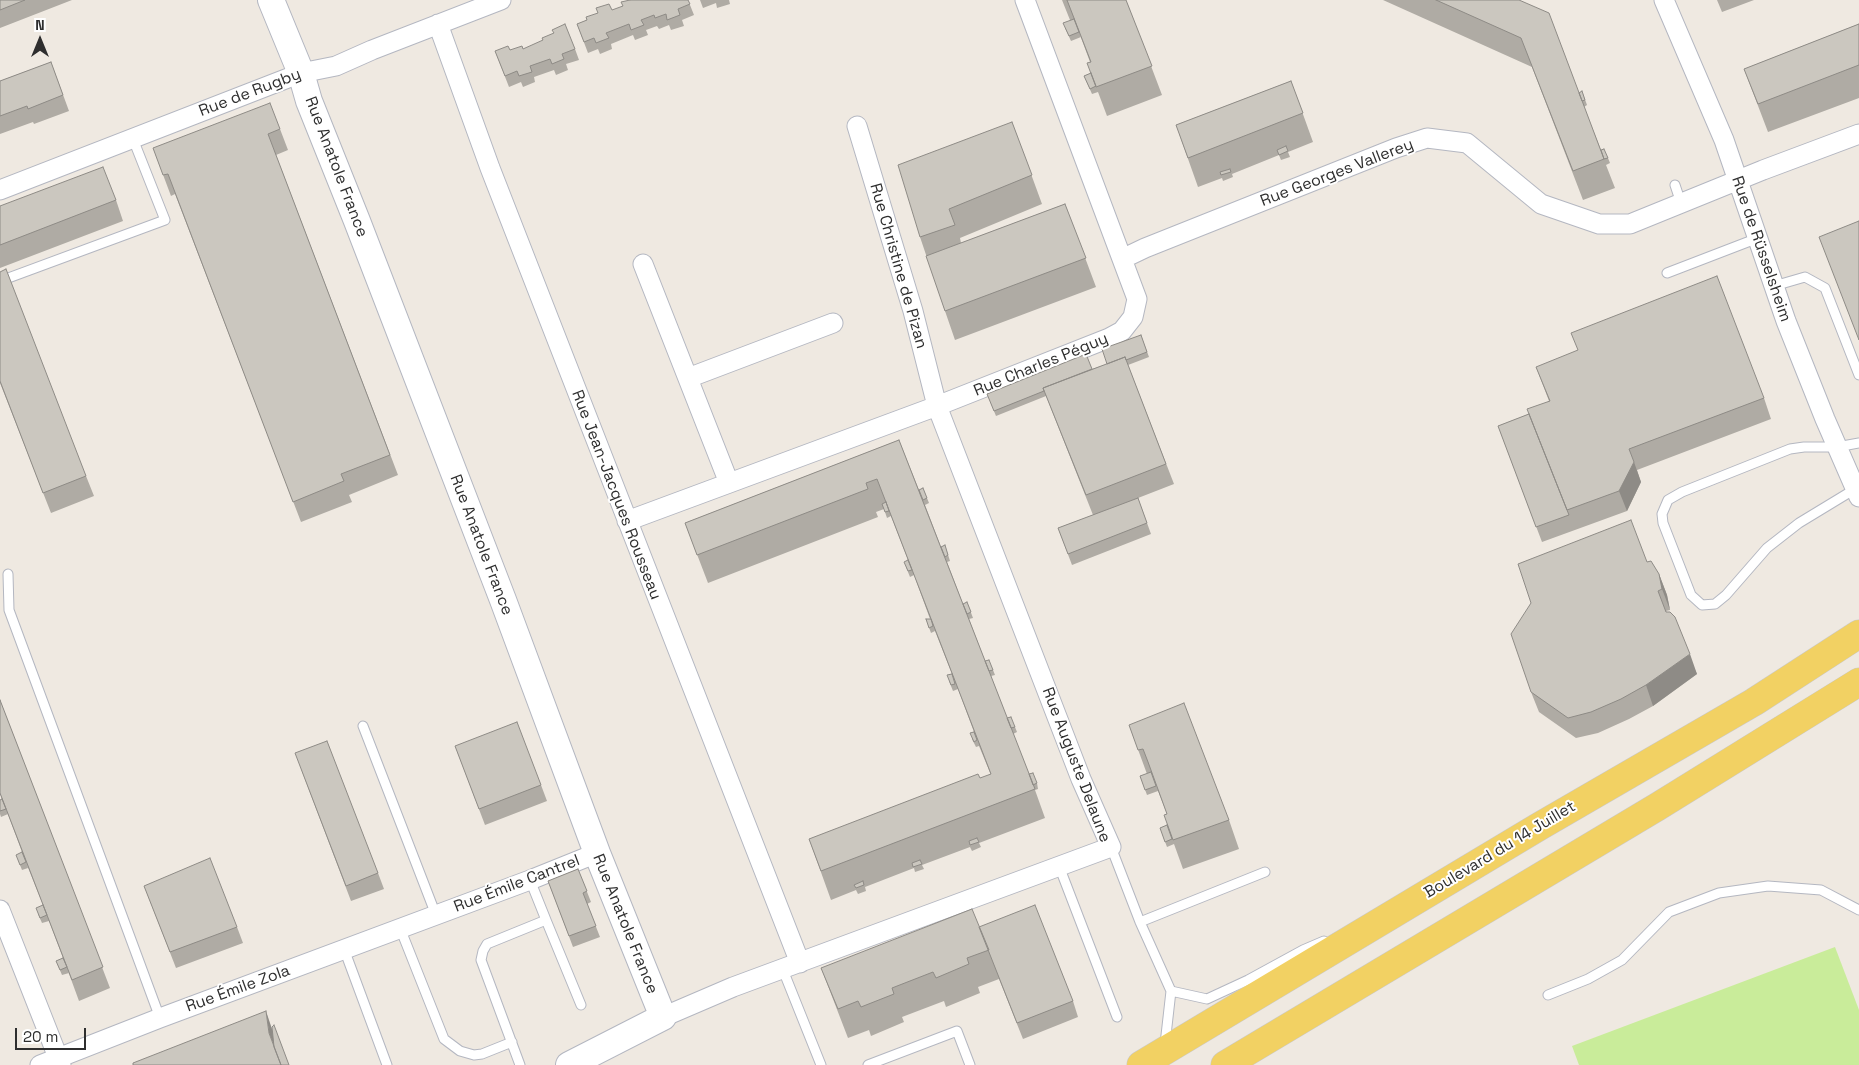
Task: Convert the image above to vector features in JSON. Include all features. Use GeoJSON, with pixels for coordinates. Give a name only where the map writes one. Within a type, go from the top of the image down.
{"type":"FeatureCollection","features":[{"type":"Feature","properties":{"kind":"main road","name":"Boulevard du 14 Juillet"},"geometry":{"type":"LineString","coordinates":[[1141,1065],[1540,826],[1754,702],[1859,634]]}},
{"type":"Feature","properties":{"kind":"main road"},"geometry":{"type":"LineString","coordinates":[[1225,1065],[1674,797],[1859,682]]}},
{"type":"Feature","properties":{"kind":"street","name":"Rue Anatole France"},"geometry":{"type":"LineString","coordinates":[[271,0],[301,73],[309,101],[357,220],[499,591],[596,853],[663,1017]]}},
{"type":"Feature","properties":{"kind":"street","name":"Rue de Rugby"},"geometry":{"type":"LineString","coordinates":[[0,190],[301,73],[336,66],[501,0]]}},
{"type":"Feature","properties":{"kind":"street","name":"Rue Charles Péguy"},"geometry":{"type":"LineString","coordinates":[[627,522],[937,406],[1109,338],[1122,331],[1133,317],[1137,299],[1025,0]]}},
{"type":"Feature","properties":{"kind":"street","name":"Rue de Rüsselsheim"},"geometry":{"type":"LineString","coordinates":[[1664,0],[1724,140],[1786,320],[1857,493]]}},
{"type":"Feature","properties":{"kind":"street","name":"Rue Jean-Jacques Rousseau"},"geometry":{"type":"LineString","coordinates":[[438,24],[490,168],[627,522],[791,966]]}},
{"type":"Feature","properties":{"kind":"street","name":"Rue Christine de Pizan"},"geometry":{"type":"LineString","coordinates":[[858,126],[913,311],[937,406]]}},
{"type":"Feature","properties":{"kind":"street","name":"Rue Georges Vallerey"},"geometry":{"type":"LineString","coordinates":[[1122,259],[1145,248],[1387,151],[1427,138],[1467,143],[1541,204],[1599,224],[1630,224],[1859,134]]}},
{"type":"Feature","properties":{"kind":"street"},"geometry":{"type":"LineString","coordinates":[[643,264],[729,483]]}},
{"type":"Feature","properties":{"kind":"street"},"geometry":{"type":"LineString","coordinates":[[688,378],[833,322]]}},
{"type":"Feature","properties":{"kind":"street","name":"Rue Auguste Delaune"},"geometry":{"type":"LineString","coordinates":[[663,1017],[733,987],[1111,847],[1081,779],[937,406]]}},
{"type":"Feature","properties":{"kind":"street","name":"Rue Émile Cantrel"},"geometry":{"type":"LineString","coordinates":[[436,915],[596,853]]}},
{"type":"Feature","properties":{"kind":"street"},"geometry":{"type":"LineString","coordinates":[[0,910],[59,1062]]}},
{"type":"Feature","properties":{"kind":"street","name":"Rue Émile Zola"},"geometry":{"type":"LineString","coordinates":[[40,1065],[59,1062],[160,1018],[436,915]]}},
{"type":"Feature","properties":{"kind":"street"},"geometry":{"type":"LineString","coordinates":[[569,1065],[601,1053],[663,1017]]}},
{"type":"Feature","properties":{"kind":"lane"},"geometry":{"type":"LineString","coordinates":[[0,281],[165,220],[134,139]]}},
{"type":"Feature","properties":{"kind":"lane"},"geometry":{"type":"LineString","coordinates":[[1675,185],[1681,203]]}},
{"type":"Feature","properties":{"kind":"lane"},"geometry":{"type":"LineString","coordinates":[[1667,273],[1758,238]]}},
{"type":"Feature","properties":{"kind":"lane"},"geometry":{"type":"LineString","coordinates":[[1774,286],[1805,277],[1826,288],[1859,375]]}},
{"type":"Feature","properties":{"kind":"lane"},"geometry":{"type":"LineString","coordinates":[[1857,493],[1799,523],[1767,548],[1716,604],[1702,605],[1691,595],[1663,523],[1662,514],[1668,500],[1682,492],[1790,449],[1837,447],[1859,443]]}},
{"type":"Feature","properties":{"kind":"lane"},"geometry":{"type":"LineString","coordinates":[[8,574],[9,610],[160,1018]]}},
{"type":"Feature","properties":{"kind":"lane"},"geometry":{"type":"LineString","coordinates":[[362,726],[436,915]]}},
{"type":"Feature","properties":{"kind":"lane"},"geometry":{"type":"LineString","coordinates":[[1111,847],[1140,922],[1171,991],[1164,1051]]}},
{"type":"Feature","properties":{"kind":"lane"},"geometry":{"type":"LineString","coordinates":[[1059,866],[1117,1017]]}},
{"type":"Feature","properties":{"kind":"lane"},"geometry":{"type":"LineString","coordinates":[[1140,922],[1265,872]]}},
{"type":"Feature","properties":{"kind":"lane"},"geometry":{"type":"LineString","coordinates":[[530,880],[581,1005]]}},
{"type":"Feature","properties":{"kind":"lane"},"geometry":{"type":"LineString","coordinates":[[1548,995],[1588,979],[1622,960],[1669,912],[1719,893],[1768,886],[1821,890],[1859,910]]}},
{"type":"Feature","properties":{"kind":"lane"},"geometry":{"type":"LineString","coordinates":[[1339,935],[1394,914]]}},
{"type":"Feature","properties":{"kind":"lane"},"geometry":{"type":"LineString","coordinates":[[520,1065],[481,960],[487,944],[546,920]]}},
{"type":"Feature","properties":{"kind":"lane"},"geometry":{"type":"LineString","coordinates":[[400,928],[444,1039],[460,1051],[474,1055],[482,1054],[512,1042]]}},
{"type":"Feature","properties":{"kind":"lane"},"geometry":{"type":"LineString","coordinates":[[1171,991],[1207,999],[1248,980],[1303,950],[1330,939]]}},
{"type":"Feature","properties":{"kind":"lane"},"geometry":{"type":"LineString","coordinates":[[344,949],[387,1065]]}},
{"type":"Feature","properties":{"kind":"lane"},"geometry":{"type":"LineString","coordinates":[[791,966],[821,1065]]}},
{"type":"Feature","properties":{"kind":"lane"},"geometry":{"type":"LineString","coordinates":[[868,1065],[957,1031],[970,1065]]}},
{"type":"Feature","properties":{"kind":"green space"},"geometry":{"type":"Polygon","coordinates":[[[1835,947],[1859,1010],[1859,1065],[1579,1065],[1572,1046],[1835,947]]]}},
{"type":"Feature","properties":{"kind":"building"},"geometry":{"type":"Polygon","coordinates":[[[0,0],[25,0],[0,10],[0,0]]]}},
{"type":"Feature","properties":{"kind":"building"},"geometry":{"type":"Polygon","coordinates":[[[630,0],[688,0],[690,4],[678,9],[680,15],[667,20],[666,14],[655,18],[654,15],[641,20],[644,25],[631,30],[629,24],[606,33],[609,38],[596,43],[594,38],[584,42],[577,24],[587,20],[586,17],[598,13],[596,8],[609,4],[612,10],[623,6],[621,2],[630,0]]]}},
{"type":"Feature","properties":{"kind":"building"},"geometry":{"type":"Polygon","coordinates":[[[1067,0],[1126,0],[1152,66],[1096,87],[1087,63],[1091,62],[1067,0]]]}},
{"type":"Feature","properties":{"kind":"building"},"geometry":{"type":"Polygon","coordinates":[[[1436,0],[1519,0],[1549,13],[1604,159],[1573,171],[1521,38],[1436,0]]]}},
{"type":"Feature","properties":{"kind":"building"},"geometry":{"type":"Polygon","coordinates":[[[1074,19],[1079,32],[1069,36],[1063,23],[1074,19]]]}},
{"type":"Feature","properties":{"kind":"building"},"geometry":{"type":"Polygon","coordinates":[[[565,24],[575,49],[562,54],[564,59],[552,64],[550,59],[530,66],[532,72],[519,76],[517,71],[505,76],[495,51],[508,46],[510,50],[522,46],[523,49],[543,40],[542,38],[554,33],[552,30],[565,24]]]}},
{"type":"Feature","properties":{"kind":"building"},"geometry":{"type":"Polygon","coordinates":[[[1859,24],[1859,65],[1758,104],[1744,69],[1859,24]]]}},
{"type":"Feature","properties":{"kind":"building"},"geometry":{"type":"Polygon","coordinates":[[[51,62],[63,95],[28,109],[27,106],[0,116],[0,81],[51,62]]]}},
{"type":"Feature","properties":{"kind":"building"},"geometry":{"type":"Polygon","coordinates":[[[1091,73],[1096,86],[1090,89],[1084,76],[1091,73]]]}},
{"type":"Feature","properties":{"kind":"building"},"geometry":{"type":"Polygon","coordinates":[[[1291,81],[1303,113],[1188,158],[1176,125],[1291,81]]]}},
{"type":"Feature","properties":{"kind":"building"},"geometry":{"type":"Polygon","coordinates":[[[1582,91],[1585,100],[1582,101],[1579,93],[1582,91]]]}},
{"type":"Feature","properties":{"kind":"building"},"geometry":{"type":"Polygon","coordinates":[[[270,103],[280,129],[268,134],[390,455],[341,474],[344,481],[293,502],[168,174],[163,175],[153,148],[270,103]]]}},
{"type":"Feature","properties":{"kind":"building"},"geometry":{"type":"Polygon","coordinates":[[[1012,122],[1032,175],[949,209],[955,225],[920,237],[898,165],[1012,122]]]}},
{"type":"Feature","properties":{"kind":"building"},"geometry":{"type":"Polygon","coordinates":[[[1286,146],[1288,151],[1279,155],[1277,150],[1286,146]]]}},
{"type":"Feature","properties":{"kind":"building"},"geometry":{"type":"Polygon","coordinates":[[[1604,149],[1608,158],[1604,159],[1601,150],[1604,149]]]}},
{"type":"Feature","properties":{"kind":"building"},"geometry":{"type":"Polygon","coordinates":[[[103,167],[116,200],[0,245],[0,206],[103,167]]]}},
{"type":"Feature","properties":{"kind":"building"},"geometry":{"type":"Polygon","coordinates":[[[1230,169],[1231,172],[1221,175],[1220,172],[1230,169]]]}},
{"type":"Feature","properties":{"kind":"building"},"geometry":{"type":"Polygon","coordinates":[[[1065,204],[1086,258],[945,311],[926,256],[1065,204]]]}},
{"type":"Feature","properties":{"kind":"building"},"geometry":{"type":"Polygon","coordinates":[[[1859,221],[1859,340],[1819,237],[1859,221]]]}},
{"type":"Feature","properties":{"kind":"building"},"geometry":{"type":"Polygon","coordinates":[[[6,269],[86,476],[43,493],[0,381],[0,272],[6,269]]]}},
{"type":"Feature","properties":{"kind":"building"},"geometry":{"type":"Polygon","coordinates":[[[1717,276],[1764,398],[1629,449],[1634,462],[1619,491],[1567,510],[1527,409],[1550,401],[1536,367],[1578,350],[1571,333],[1717,276]]]}},
{"type":"Feature","properties":{"kind":"building"},"geometry":{"type":"Polygon","coordinates":[[[1141,335],[1147,352],[1126,360],[1125,357],[1107,364],[1102,349],[1141,335]]]}},
{"type":"Feature","properties":{"kind":"building"},"geometry":{"type":"Polygon","coordinates":[[[1086,354],[1092,369],[1043,388],[1044,391],[994,411],[987,394],[1086,354]]]}},
{"type":"Feature","properties":{"kind":"building"},"geometry":{"type":"Polygon","coordinates":[[[1125,357],[1166,464],[1086,495],[1043,388],[1125,357]]]}},
{"type":"Feature","properties":{"kind":"building"},"geometry":{"type":"Polygon","coordinates":[[[1529,414],[1569,515],[1536,527],[1498,426],[1529,414]]]}},
{"type":"Feature","properties":{"kind":"building"},"geometry":{"type":"Polygon","coordinates":[[[899,440],[1035,789],[821,871],[809,839],[978,774],[980,778],[991,774],[877,479],[866,483],[868,489],[697,555],[685,523],[899,440]]]}},
{"type":"Feature","properties":{"kind":"building"},"geometry":{"type":"Polygon","coordinates":[[[923,488],[927,498],[923,500],[919,490],[923,488]]]}},
{"type":"Feature","properties":{"kind":"building"},"geometry":{"type":"Polygon","coordinates":[[[1138,498],[1147,523],[1068,554],[1058,528],[1138,498]]]}},
{"type":"Feature","properties":{"kind":"building"},"geometry":{"type":"Polygon","coordinates":[[[886,502],[889,511],[885,512],[882,504],[886,502]]]}},
{"type":"Feature","properties":{"kind":"building"},"geometry":{"type":"Polygon","coordinates":[[[1631,520],[1647,562],[1651,561],[1659,574],[1662,589],[1658,591],[1666,612],[1670,612],[1675,617],[1690,654],[1646,685],[1621,699],[1591,712],[1568,718],[1531,692],[1511,634],[1531,603],[1518,564],[1631,520]]]}},
{"type":"Feature","properties":{"kind":"building"},"geometry":{"type":"Polygon","coordinates":[[[945,545],[948,555],[945,557],[941,547],[945,545]]]}},
{"type":"Feature","properties":{"kind":"building"},"geometry":{"type":"Polygon","coordinates":[[[908,560],[912,570],[908,571],[904,562],[908,560]]]}},
{"type":"Feature","properties":{"kind":"building"},"geometry":{"type":"Polygon","coordinates":[[[967,602],[971,612],[967,614],[963,604],[967,602]]]}},
{"type":"Feature","properties":{"kind":"building"},"geometry":{"type":"Polygon","coordinates":[[[926,619],[931,619],[933,626],[929,628],[926,619]]]}},
{"type":"Feature","properties":{"kind":"building"},"geometry":{"type":"Polygon","coordinates":[[[989,660],[993,670],[989,671],[985,661],[989,660]]]}},
{"type":"Feature","properties":{"kind":"building"},"geometry":{"type":"Polygon","coordinates":[[[952,674],[955,684],[951,685],[947,675],[952,674]]]}},
{"type":"Feature","properties":{"kind":"building"},"geometry":{"type":"Polygon","coordinates":[[[0,700],[103,967],[72,980],[0,793],[0,700]]]}},
{"type":"Feature","properties":{"kind":"building"},"geometry":{"type":"Polygon","coordinates":[[[1184,703],[1229,820],[1173,840],[1164,815],[1167,814],[1148,762],[1143,749],[1138,750],[1129,725],[1184,703]]]}},
{"type":"Feature","properties":{"kind":"building"},"geometry":{"type":"Polygon","coordinates":[[[1011,717],[1015,727],[1011,728],[1007,718],[1011,717]]]}},
{"type":"Feature","properties":{"kind":"building"},"geometry":{"type":"Polygon","coordinates":[[[517,722],[541,785],[479,809],[455,746],[517,722]]]}},
{"type":"Feature","properties":{"kind":"building"},"geometry":{"type":"Polygon","coordinates":[[[974,732],[977,740],[974,742],[970,733],[974,732]]]}},
{"type":"Feature","properties":{"kind":"building"},"geometry":{"type":"Polygon","coordinates":[[[327,741],[378,873],[346,886],[295,753],[327,741]]]}},
{"type":"Feature","properties":{"kind":"building"},"geometry":{"type":"Polygon","coordinates":[[[1151,772],[1156,786],[1145,790],[1140,776],[1151,772]]]}},
{"type":"Feature","properties":{"kind":"building"},"geometry":{"type":"Polygon","coordinates":[[[1033,773],[1037,783],[1033,785],[1029,774],[1033,773]]]}},
{"type":"Feature","properties":{"kind":"building"},"geometry":{"type":"Polygon","coordinates":[[[2,799],[6,809],[0,811],[0,800],[2,799]]]}},
{"type":"Feature","properties":{"kind":"building"},"geometry":{"type":"Polygon","coordinates":[[[1167,825],[1172,839],[1165,842],[1160,828],[1167,825]]]}},
{"type":"Feature","properties":{"kind":"building"},"geometry":{"type":"Polygon","coordinates":[[[977,838],[979,842],[970,845],[969,841],[977,838]]]}},
{"type":"Feature","properties":{"kind":"building"},"geometry":{"type":"Polygon","coordinates":[[[22,852],[26,862],[20,865],[16,855],[22,852]]]}},
{"type":"Feature","properties":{"kind":"building"},"geometry":{"type":"Polygon","coordinates":[[[210,858],[237,927],[170,952],[144,886],[210,858]]]}},
{"type":"Feature","properties":{"kind":"building"},"geometry":{"type":"Polygon","coordinates":[[[920,860],[922,864],[913,867],[912,863],[920,860]]]}},
{"type":"Feature","properties":{"kind":"building"},"geometry":{"type":"Polygon","coordinates":[[[578,869],[587,891],[583,893],[596,926],[569,936],[548,881],[578,869]]]}},
{"type":"Feature","properties":{"kind":"building"},"geometry":{"type":"Polygon","coordinates":[[[863,881],[864,885],[856,888],[854,885],[863,881]]]}},
{"type":"Feature","properties":{"kind":"building"},"geometry":{"type":"Polygon","coordinates":[[[43,905],[47,915],[40,918],[36,908],[43,905]]]}},
{"type":"Feature","properties":{"kind":"building"},"geometry":{"type":"Polygon","coordinates":[[[1035,905],[1073,1001],[1017,1023],[979,927],[1035,905]]]}},
{"type":"Feature","properties":{"kind":"building"},"geometry":{"type":"Polygon","coordinates":[[[972,909],[989,950],[967,958],[969,964],[936,978],[933,972],[892,988],[894,994],[861,1007],[858,1001],[838,1009],[821,968],[972,909]]]}},
{"type":"Feature","properties":{"kind":"building"},"geometry":{"type":"Polygon","coordinates":[[[63,958],[67,967],[60,970],[56,961],[63,958]]]}},
{"type":"Feature","properties":{"kind":"building"},"geometry":{"type":"Polygon","coordinates":[[[266,1011],[269,1033],[281,1065],[133,1065],[133,1063],[266,1011]]]}},
{"type":"Feature","properties":{"kind":"building"},"geometry":{"type":"Polygon","coordinates":[[[274,1025],[289,1065],[281,1065],[274,1047],[272,1027],[274,1025]]]}}]}
